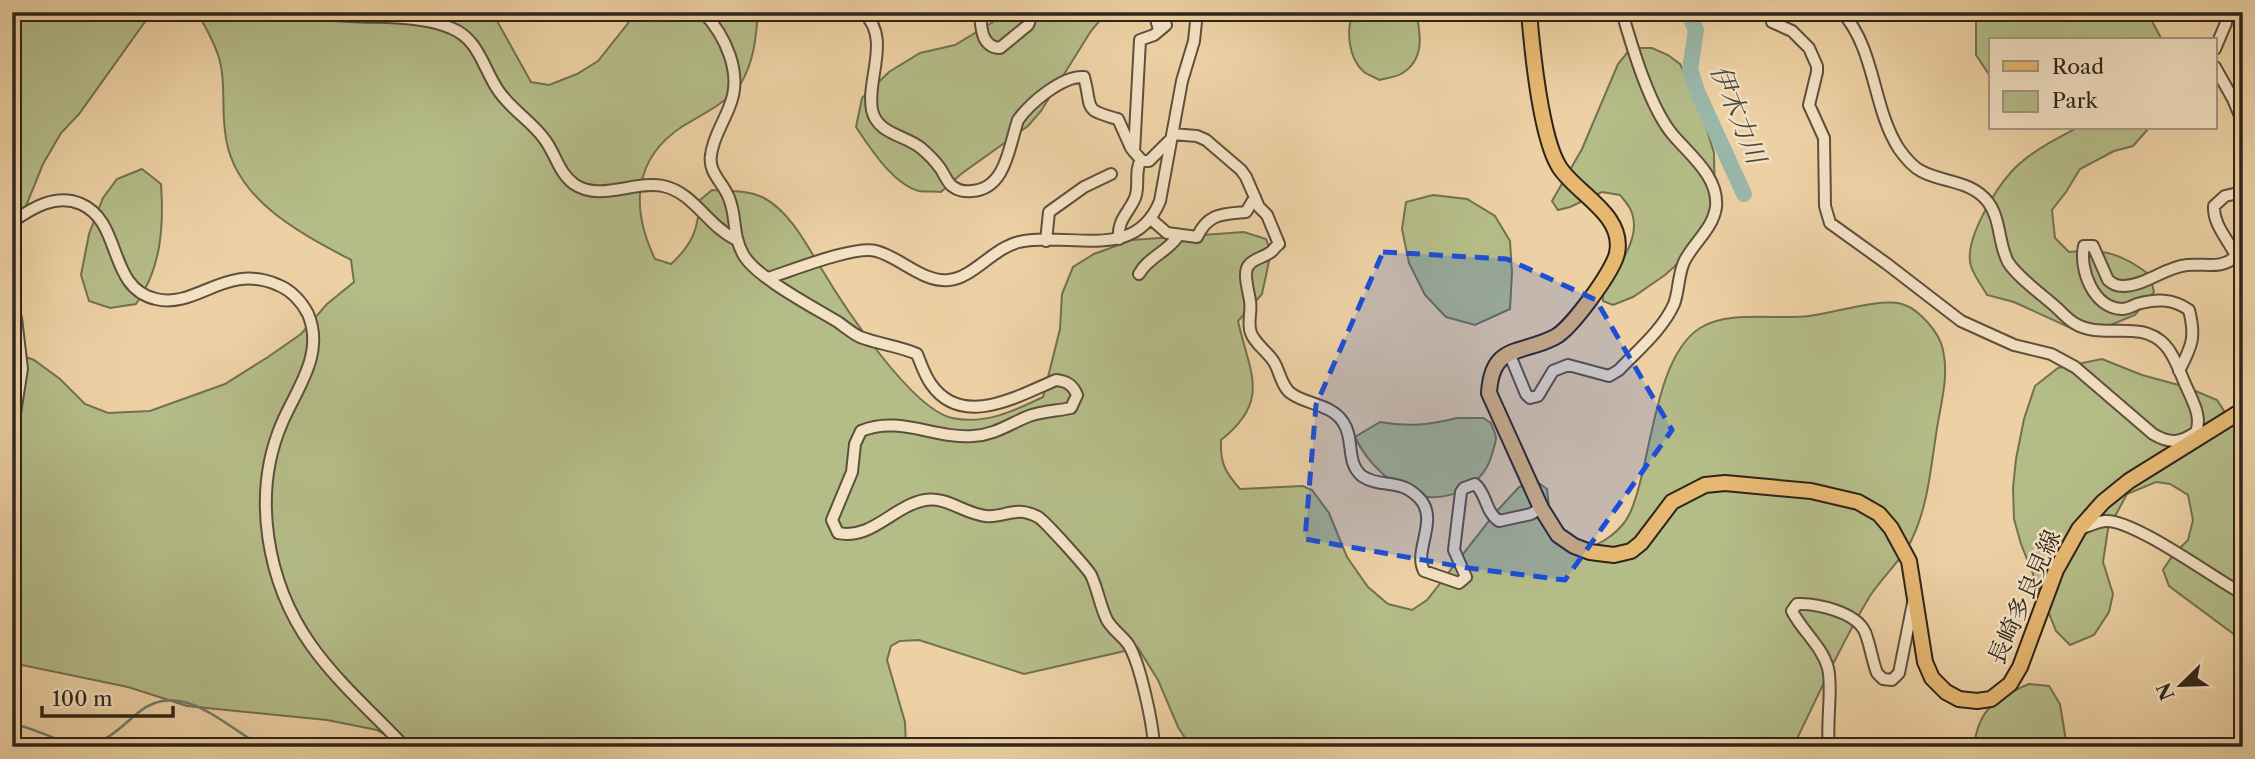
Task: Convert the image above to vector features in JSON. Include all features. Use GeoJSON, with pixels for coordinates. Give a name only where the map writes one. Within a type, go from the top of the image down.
{"type":"FeatureCollection","features":[{"type":"Feature","properties":{"kind":"main road"},"geometry":{"type":"LineString","coordinates":[[1508,353],[1557,337],[1604,279],[1614,264],[1618,251],[1616,232],[1607,218],[1595,202],[1561,171],[1553,156],[1540,96],[1529,12]]}},
{"type":"Feature","properties":{"kind":"main road","name":"長崎多良見線"},"geometry":{"type":"LineString","coordinates":[[1508,353],[1490,374],[1489,393],[1541,508],[1558,535],[1574,546],[1590,552],[1614,555],[1631,551],[1641,543],[1672,502],[1705,485],[1725,483],[1775,487],[1811,491],[1858,502],[1879,514],[1891,528],[1909,561],[1925,662],[1932,678],[1959,699],[1977,701],[1991,699],[2010,684],[2020,667],[2056,570],[2079,529],[2103,502],[2129,481],[2243,410]]}},
{"type":"Feature","properties":{"kind":"street"},"geometry":{"type":"LineString","coordinates":[[319,12],[416,20],[451,27],[477,49],[497,89],[506,101],[533,124],[550,146],[563,175],[576,186],[595,192],[661,185],[678,191],[722,233],[735,239]]}},
{"type":"Feature","properties":{"kind":"street"},"geometry":{"type":"LineString","coordinates":[[703,12],[719,31],[732,63],[734,92],[710,154],[716,178],[730,199],[735,239],[745,258],[768,278],[817,312],[855,334],[916,355],[931,384],[942,396],[954,402],[972,408],[996,406],[1056,380],[1074,387],[1077,395],[1071,408],[1031,415],[987,435],[970,437],[883,424],[861,431],[855,444],[852,472],[832,520],[838,533],[850,536],[871,529],[925,500],[943,501],[987,516],[1010,511],[1024,512],[1045,521],[1090,572],[1108,623],[1128,645],[1137,662],[1153,726],[1154,747]]}},
{"type":"Feature","properties":{"kind":"street"},"geometry":{"type":"LineString","coordinates":[[863,12],[876,32],[872,111],[878,124],[923,149],[953,187],[977,191],[998,179],[1023,112],[1062,81],[1074,76],[1084,77],[1087,103],[1091,109],[1118,119],[1138,156],[1149,161],[1172,136],[1197,136],[1206,140],[1241,170],[1259,207],[1267,215],[1279,244],[1248,265],[1246,271],[1251,304],[1249,330],[1255,342],[1266,349],[1292,395],[1323,407],[1343,422],[1349,436],[1351,460],[1356,470],[1373,482],[1394,483],[1407,488],[1422,501],[1427,522],[1420,564],[1424,571],[1459,583],[1466,577],[1454,550],[1461,492],[1464,488],[1475,484],[1481,489],[1492,516],[1499,521],[1531,514],[1541,508]]}},
{"type":"Feature","properties":{"kind":"street"},"geometry":{"type":"LineString","coordinates":[[980,12],[985,41],[992,47],[1000,48],[1028,25],[1033,12]]}},
{"type":"Feature","properties":{"kind":"street"},"geometry":{"type":"LineString","coordinates":[[1119,239],[1120,220],[1135,200],[1140,40],[1154,36],[1163,28],[1154,12]]}},
{"type":"Feature","properties":{"kind":"street"},"geometry":{"type":"LineString","coordinates":[[768,278],[858,250],[875,250],[932,278],[950,280],[970,271],[993,253],[1018,243],[1119,239],[1140,230],[1151,219],[1160,201],[1182,80],[1194,41],[1197,12]]}},
{"type":"Feature","properties":{"kind":"street"},"geometry":{"type":"LineString","coordinates":[[1508,353],[1530,398],[1538,396],[1553,371],[1568,365],[1609,376],[1619,370],[1667,317],[1675,302],[1683,263],[1711,223],[1716,210],[1716,197],[1706,172],[1663,123],[1622,12]]}},
{"type":"Feature","properties":{"kind":"street"},"geometry":{"type":"LineString","coordinates":[[1769,12],[1772,22],[1792,31],[1809,48],[1816,66],[1809,106],[1824,138],[1825,205],[1830,223],[1961,321],[2014,345],[2057,357],[2075,367],[2153,434],[2165,441],[2176,442],[2196,432],[2200,423],[2179,371],[2165,345],[2137,330],[2091,329],[2075,324],[2009,263],[1989,203],[1967,186],[1920,171],[1906,158],[1897,146],[1887,121],[1856,31],[1842,12]]}},
{"type":"Feature","properties":{"kind":"street"},"geometry":{"type":"LineString","coordinates":[[2216,47],[2226,23],[2225,12]]}},
{"type":"Feature","properties":{"kind":"street"},"geometry":{"type":"LineString","coordinates":[[2216,69],[2243,122]]}},
{"type":"Feature","properties":{"kind":"street"},"geometry":{"type":"LineString","coordinates":[[1046,241],[1049,212],[1084,187],[1111,174]]}},
{"type":"Feature","properties":{"kind":"street"},"geometry":{"type":"LineString","coordinates":[[2179,371],[2193,341],[2194,330],[2189,310],[2175,302],[2164,300],[2151,300],[2122,309],[2112,306],[2095,294],[2086,275],[2082,255],[2084,246],[2093,246],[2108,280],[2121,286],[2131,285],[2185,265],[2219,265],[2236,256],[2214,215],[2214,206],[2225,196],[2238,193],[2243,196]]}},
{"type":"Feature","properties":{"kind":"street"},"geometry":{"type":"LineString","coordinates":[[1151,219],[1167,233],[1197,237],[1203,223],[1220,215],[1246,212],[1255,197]]}},
{"type":"Feature","properties":{"kind":"street"},"geometry":{"type":"LineString","coordinates":[[12,222],[44,203],[72,201],[83,205],[103,220],[120,268],[126,278],[145,295],[156,299],[180,298],[235,279],[258,278],[286,288],[302,305],[312,328],[314,353],[274,448],[266,500],[272,556],[289,608],[313,648],[405,747]]}},
{"type":"Feature","properties":{"kind":"street"},"geometry":{"type":"LineString","coordinates":[[1139,274],[1143,265],[1172,246],[1178,236]]}},
{"type":"Feature","properties":{"kind":"street"},"geometry":{"type":"LineString","coordinates":[[12,313],[16,318],[22,369],[12,432]]}},
{"type":"Feature","properties":{"kind":"street"},"geometry":{"type":"LineString","coordinates":[[2079,529],[2106,521],[2125,524],[2181,554],[2243,594]]}},
{"type":"Feature","properties":{"kind":"street"},"geometry":{"type":"LineString","coordinates":[[1829,747],[1826,728],[1828,669],[1820,650],[1800,626],[1792,611],[1797,604],[1837,610],[1862,626],[1877,673],[1883,679],[1892,680],[1899,673],[1914,593]]}},
{"type":"Feature","properties":{"kind":"highlighted area"},"geometry":{"type":"Polygon","coordinates":[[[1383,252],[1507,259],[1596,300],[1672,430],[1565,580],[1468,568],[1305,539],[1316,405],[1383,252]]]}},
{"type":"Feature","properties":{"kind":"green space"},"geometry":{"type":"Polygon","coordinates":[[[12,12],[152,12],[79,114],[61,133],[43,164],[26,206],[12,227],[12,12]]]}},
{"type":"Feature","properties":{"kind":"green space"},"geometry":{"type":"Polygon","coordinates":[[[197,12],[492,12],[531,82],[549,85],[577,74],[598,61],[637,12],[758,12],[751,59],[740,85],[722,102],[666,139],[645,169],[641,186],[642,222],[655,259],[671,264],[685,250],[696,228],[700,200],[712,190],[745,192],[764,198],[782,211],[797,229],[845,306],[879,354],[917,396],[952,418],[988,418],[1010,412],[1043,397],[1060,329],[1062,294],[1073,267],[1094,254],[1132,240],[1244,232],[1266,239],[1271,252],[1262,294],[1238,321],[1251,371],[1252,398],[1247,412],[1221,440],[1223,461],[1227,472],[1240,489],[1303,486],[1312,490],[1329,513],[1347,557],[1368,587],[1388,604],[1412,610],[1427,600],[1496,512],[1519,487],[1536,481],[1547,489],[1550,515],[1561,542],[1581,548],[1588,547],[1603,541],[1616,531],[1627,519],[1637,492],[1663,387],[1672,363],[1684,343],[1700,328],[1724,319],[1809,316],[1881,303],[1902,304],[1922,316],[1941,343],[1945,370],[1931,471],[1917,528],[1907,548],[1859,614],[1793,747],[1191,747],[1178,727],[1158,680],[1138,648],[1024,674],[919,640],[900,641],[891,646],[887,660],[905,722],[906,747],[408,747],[377,730],[327,720],[187,706],[128,687],[12,663],[12,352],[34,360],[60,379],[85,404],[108,413],[150,411],[225,384],[268,357],[301,334],[327,304],[354,282],[351,260],[289,225],[254,194],[240,175],[230,155],[225,131],[221,66],[197,12]]]}},
{"type":"Feature","properties":{"kind":"green space"},"geometry":{"type":"Polygon","coordinates":[[[1004,12],[1107,12],[1091,31],[1041,111],[1028,126],[961,174],[941,192],[919,191],[909,187],[883,164],[856,127],[862,98],[889,72],[920,53],[955,45],[993,22],[1004,12]]]}},
{"type":"Feature","properties":{"kind":"green space"},"geometry":{"type":"Polygon","coordinates":[[[1353,12],[1416,12],[1419,29],[1418,54],[1409,68],[1399,75],[1379,80],[1364,72],[1355,59],[1350,44],[1353,12]]]}},
{"type":"Feature","properties":{"kind":"green space"},"geometry":{"type":"Polygon","coordinates":[[[1976,12],[2147,12],[2161,38],[1989,38],[1989,74],[1976,55],[1976,12]]]}},
{"type":"Feature","properties":{"kind":"green space"},"geometry":{"type":"Polygon","coordinates":[[[1631,48],[1652,48],[1680,64],[1700,107],[1714,153],[1715,208],[1685,257],[1633,297],[1613,305],[1603,301],[1602,287],[1621,262],[1631,243],[1634,223],[1630,208],[1620,195],[1602,192],[1558,210],[1552,201],[1582,149],[1618,64],[1631,48]]]}},
{"type":"Feature","properties":{"kind":"green space"},"geometry":{"type":"Polygon","coordinates":[[[2073,130],[2147,130],[2133,146],[2114,151],[2080,169],[2052,210],[2055,238],[2069,252],[2112,254],[2150,275],[2154,292],[2135,315],[2108,326],[2075,330],[2014,302],[1987,295],[1972,270],[1972,243],[1990,202],[2020,163],[2073,130]]]}},
{"type":"Feature","properties":{"kind":"green space"},"geometry":{"type":"Polygon","coordinates":[[[142,169],[161,184],[161,232],[156,262],[136,304],[110,308],[89,301],[81,275],[89,234],[103,198],[117,179],[142,169]]]}},
{"type":"Feature","properties":{"kind":"green space"},"geometry":{"type":"Polygon","coordinates":[[[1433,195],[1467,199],[1495,216],[1510,241],[1510,309],[1475,325],[1446,317],[1425,295],[1409,263],[1402,229],[1406,202],[1433,195]]]}},
{"type":"Feature","properties":{"kind":"green space"},"geometry":{"type":"Polygon","coordinates":[[[2102,359],[2217,400],[2243,440],[2243,641],[2169,586],[2163,570],[2188,540],[2193,520],[2188,495],[2170,484],[2156,482],[2127,494],[2108,529],[2103,562],[2113,594],[2109,612],[2094,635],[2070,645],[2056,631],[2021,544],[2014,519],[2016,459],[2024,419],[2035,386],[2058,368],[2102,359]]]}},
{"type":"Feature","properties":{"kind":"green space"},"geometry":{"type":"Polygon","coordinates":[[[1457,418],[1483,418],[1491,423],[1496,440],[1488,465],[1482,474],[1465,488],[1444,496],[1421,496],[1401,488],[1374,465],[1355,437],[1380,422],[1418,424],[1457,418]]]}},
{"type":"Feature","properties":{"kind":"green space"},"geometry":{"type":"Polygon","coordinates":[[[2029,684],[2049,686],[2060,704],[2067,747],[1974,747],[1984,714],[2007,694],[2029,684]]]}},
{"type":"Feature","properties":{"kind":"waterway","name":"伊木力川"},"geometry":{"type":"LineString","coordinates":[[1688,12],[1696,30],[1690,69],[1697,91],[1744,194]]}},
{"type":"Feature","properties":{"kind":"waterway"},"geometry":{"type":"LineString","coordinates":[[12,724],[70,743],[90,744],[110,736],[139,712],[155,703],[171,700],[204,710],[264,747]]}}]}
